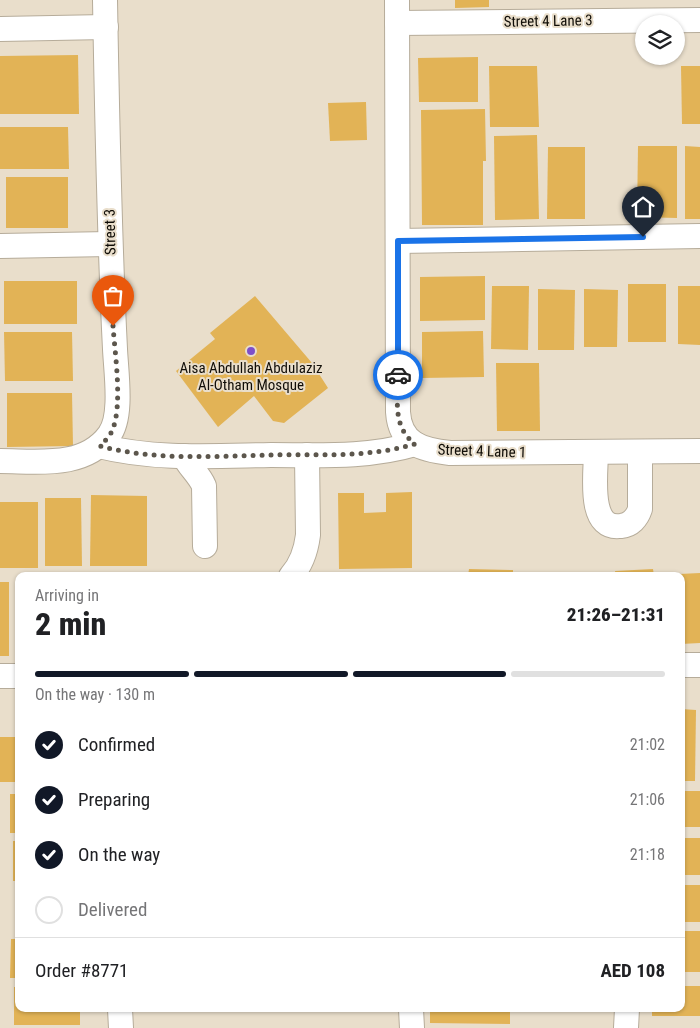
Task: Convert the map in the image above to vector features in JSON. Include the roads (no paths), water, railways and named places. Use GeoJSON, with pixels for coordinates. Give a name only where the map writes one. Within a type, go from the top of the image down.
{"type":"FeatureCollection","features":[{"type":"Feature","properties":{"kind":"street","name":"Street 3"},"geometry":{"type":"LineString","coordinates":[[0,461],[74,459],[86,456],[100,446],[111,434],[114,425],[117,406],[110,244],[105,0]]}},
{"type":"Feature","properties":{"kind":"street"},"geometry":{"type":"LineString","coordinates":[[397,11],[399,416],[403,434],[415,444]]}},
{"type":"Feature","properties":{"kind":"street","name":"Street 4 Lane 3"},"geometry":{"type":"LineString","coordinates":[[397,11],[700,20]]}},
{"type":"Feature","properties":{"kind":"street"},"geometry":{"type":"LineString","coordinates":[[0,29],[106,27]]}},
{"type":"Feature","properties":{"kind":"street"},"geometry":{"type":"LineString","coordinates":[[398,241],[700,236]]}},
{"type":"Feature","properties":{"kind":"street"},"geometry":{"type":"LineString","coordinates":[[0,246],[110,244]]}},
{"type":"Feature","properties":{"kind":"street"},"geometry":{"type":"LineString","coordinates":[[100,446],[142,454],[184,456],[362,454],[394,450],[415,444]]}},
{"type":"Feature","properties":{"kind":"street","name":"Street 4 Lane 1"},"geometry":{"type":"LineString","coordinates":[[415,444],[431,450],[450,453],[700,451]]}},
{"type":"Feature","properties":{"kind":"street"},"geometry":{"type":"LineString","coordinates":[[596,452],[597,510],[603,521],[615,526],[628,524],[638,515],[640,509],[640,452]]}},
{"type":"Feature","properties":{"kind":"street"},"geometry":{"type":"LineString","coordinates":[[294,572],[298,567],[307,547],[307,455]]}},
{"type":"Feature","properties":{"kind":"street"},"geometry":{"type":"LineString","coordinates":[[184,456],[200,477],[204,486],[205,546]]}},
{"type":"Feature","properties":{"kind":"street"},"geometry":{"type":"LineString","coordinates":[[685,665],[700,665]]}},
{"type":"Feature","properties":{"kind":"street"},"geometry":{"type":"LineString","coordinates":[[0,676],[15,676]]}},
{"type":"Feature","properties":{"kind":"street"},"geometry":{"type":"LineString","coordinates":[[120,1012],[121,1028]]}},
{"type":"Feature","properties":{"kind":"street"},"geometry":{"type":"LineString","coordinates":[[411,1012],[412,1028]]}},
{"type":"Feature","properties":{"kind":"street"},"geometry":{"type":"LineString","coordinates":[[626,1028],[627,1012]]}},
{"type":"Feature","properties":{"kind":"place","name":"Aisa Abdullah Abdulaziz Al-Otham Mosque"},"geometry":{"type":"Point","coordinates":[251,351]}}]}
